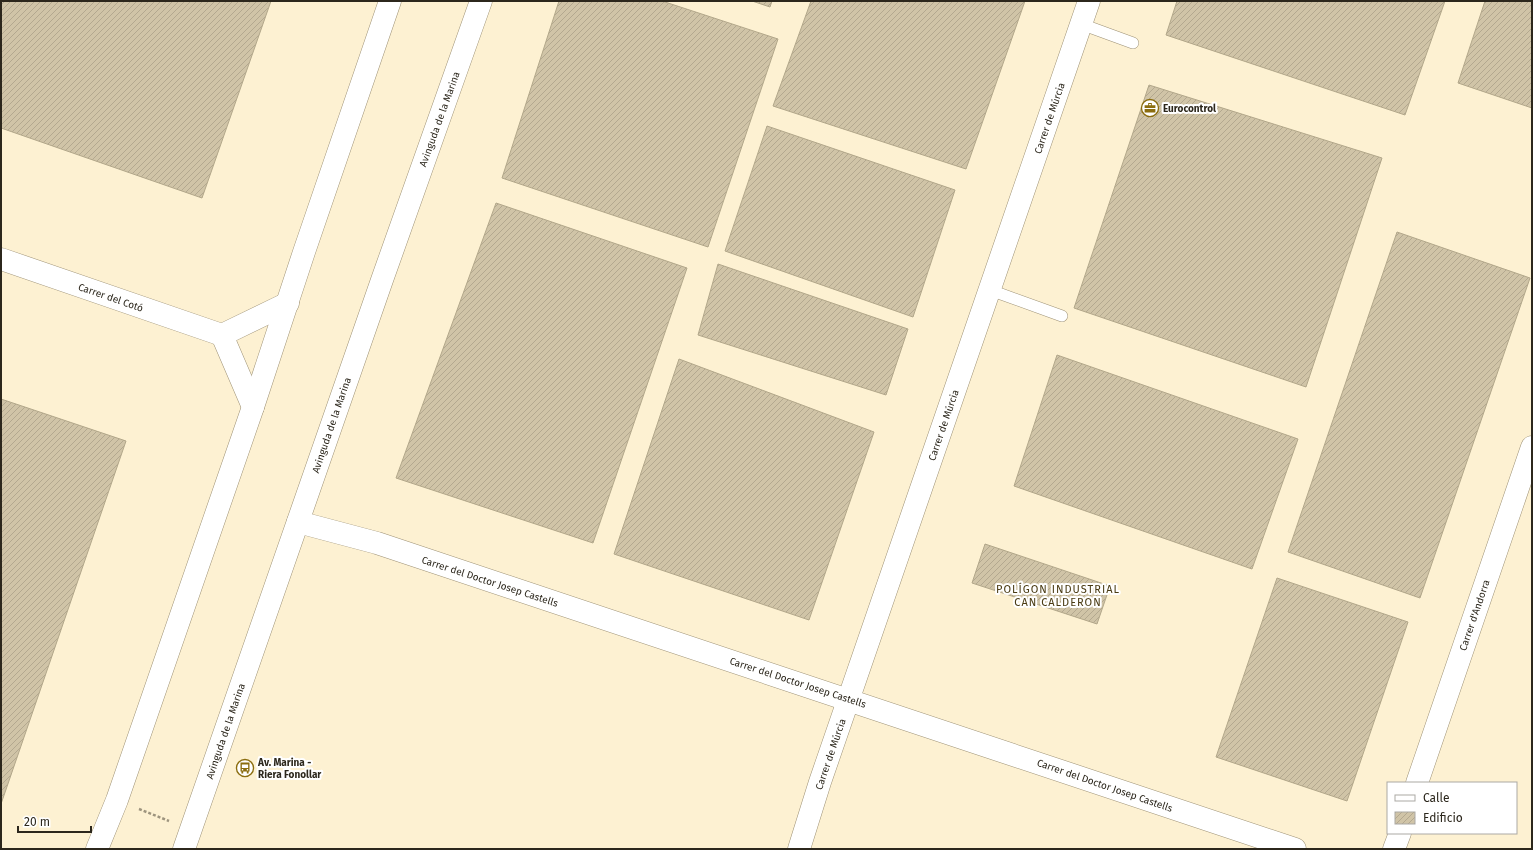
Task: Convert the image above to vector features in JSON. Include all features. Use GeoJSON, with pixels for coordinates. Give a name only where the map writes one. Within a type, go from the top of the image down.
{"type":"FeatureCollection","features":[{"type":"Feature","properties":{"kind":"street"},"geometry":{"type":"LineString","coordinates":[[97,849],[117,800],[253,407],[309,237],[390,1]]}},
{"type":"Feature","properties":{"kind":"street","name":"Avinguda de la Marina"},"geometry":{"type":"LineString","coordinates":[[187,839],[481,1]]}},
{"type":"Feature","properties":{"kind":"street","name":"Carrer de Múrcia"},"geometry":{"type":"LineString","coordinates":[[798,849],[848,699],[1089,1]]}},
{"type":"Feature","properties":{"kind":"street","name":"Carrer del Cotó"},"geometry":{"type":"LineString","coordinates":[[1,259],[222,335]]}},
{"type":"Feature","properties":{"kind":"street"},"geometry":{"type":"LineString","coordinates":[[253,407],[222,335],[288,303]]}},
{"type":"Feature","properties":{"kind":"street","name":"Carrer d'Andorra"},"geometry":{"type":"LineString","coordinates":[[1417,782],[1532,447]]}},
{"type":"Feature","properties":{"kind":"street","name":"Carrer del Doctor Josep Castells"},"geometry":{"type":"LineString","coordinates":[[298,522],[377,543],[1296,849]]}},
{"type":"Feature","properties":{"kind":"street"},"geometry":{"type":"LineString","coordinates":[[1394,849],[1400,834]]}},
{"type":"Feature","properties":{"kind":"lane"},"geometry":{"type":"LineString","coordinates":[[1081,24],[1133,43]]}},
{"type":"Feature","properties":{"kind":"lane"},"geometry":{"type":"LineString","coordinates":[[990,290],[1062,316]]}},
{"type":"Feature","properties":{"kind":"path"},"geometry":{"type":"LineString","coordinates":[[117,800],[187,839]]}},
{"type":"Feature","properties":{"kind":"building"},"geometry":{"type":"Polygon","coordinates":[[[1,1],[271,1],[202,198],[1,128],[1,1]]]}},
{"type":"Feature","properties":{"kind":"building"},"geometry":{"type":"Polygon","coordinates":[[[559,1],[662,1],[778,39],[708,247],[502,178],[559,1]]]}},
{"type":"Feature","properties":{"kind":"building"},"geometry":{"type":"Polygon","coordinates":[[[752,1],[772,1],[770,7],[752,1]]]}},
{"type":"Feature","properties":{"kind":"building"},"geometry":{"type":"Polygon","coordinates":[[[811,1],[1025,1],[966,169],[773,106],[811,1]]]}},
{"type":"Feature","properties":{"kind":"building"},"geometry":{"type":"Polygon","coordinates":[[[1177,1],[1445,1],[1405,115],[1166,35],[1177,1]]]}},
{"type":"Feature","properties":{"kind":"building"},"geometry":{"type":"Polygon","coordinates":[[[1485,1],[1532,1],[1532,108],[1458,83],[1485,1]]]}},
{"type":"Feature","properties":{"kind":"building"},"geometry":{"type":"Polygon","coordinates":[[[1149,85],[1382,158],[1306,387],[1074,308],[1149,85]]]}},
{"type":"Feature","properties":{"kind":"building"},"geometry":{"type":"Polygon","coordinates":[[[767,126],[955,190],[913,317],[725,251],[767,126]]]}},
{"type":"Feature","properties":{"kind":"building"},"geometry":{"type":"Polygon","coordinates":[[[496,203],[687,268],[593,543],[396,478],[496,203]]]}},
{"type":"Feature","properties":{"kind":"building"},"geometry":{"type":"Polygon","coordinates":[[[1397,232],[1530,278],[1420,598],[1288,552],[1397,232]]]}},
{"type":"Feature","properties":{"kind":"building"},"geometry":{"type":"Polygon","coordinates":[[[718,264],[908,329],[886,395],[698,335],[718,264]]]}},
{"type":"Feature","properties":{"kind":"building"},"geometry":{"type":"Polygon","coordinates":[[[1057,355],[1298,439],[1252,569],[1014,486],[1057,355]]]}},
{"type":"Feature","properties":{"kind":"building"},"geometry":{"type":"Polygon","coordinates":[[[679,359],[874,432],[809,620],[614,554],[679,359]]]}},
{"type":"Feature","properties":{"kind":"building"},"geometry":{"type":"Polygon","coordinates":[[[1,399],[126,441],[1,804],[1,399]]]}},
{"type":"Feature","properties":{"kind":"building"},"geometry":{"type":"Polygon","coordinates":[[[985,544],[1110,586],[1097,624],[972,583],[985,544]]]}},
{"type":"Feature","properties":{"kind":"building"},"geometry":{"type":"Polygon","coordinates":[[[1277,578],[1408,622],[1347,801],[1216,757],[1277,578]]]}},
{"type":"Feature","properties":{"kind":"place","name":"Eurocontrol"},"geometry":{"type":"Point","coordinates":[1150,108]}},
{"type":"Feature","properties":{"kind":"place","name":"Av. Marina - Riera Fonollar"},"geometry":{"type":"Point","coordinates":[245,768]}},
{"type":"Feature","properties":{"kind":"district","name":"POLÍGON INDUSTRIAL CAN CALDERON"},"geometry":{"type":"Point","coordinates":[1058,595]}}]}
